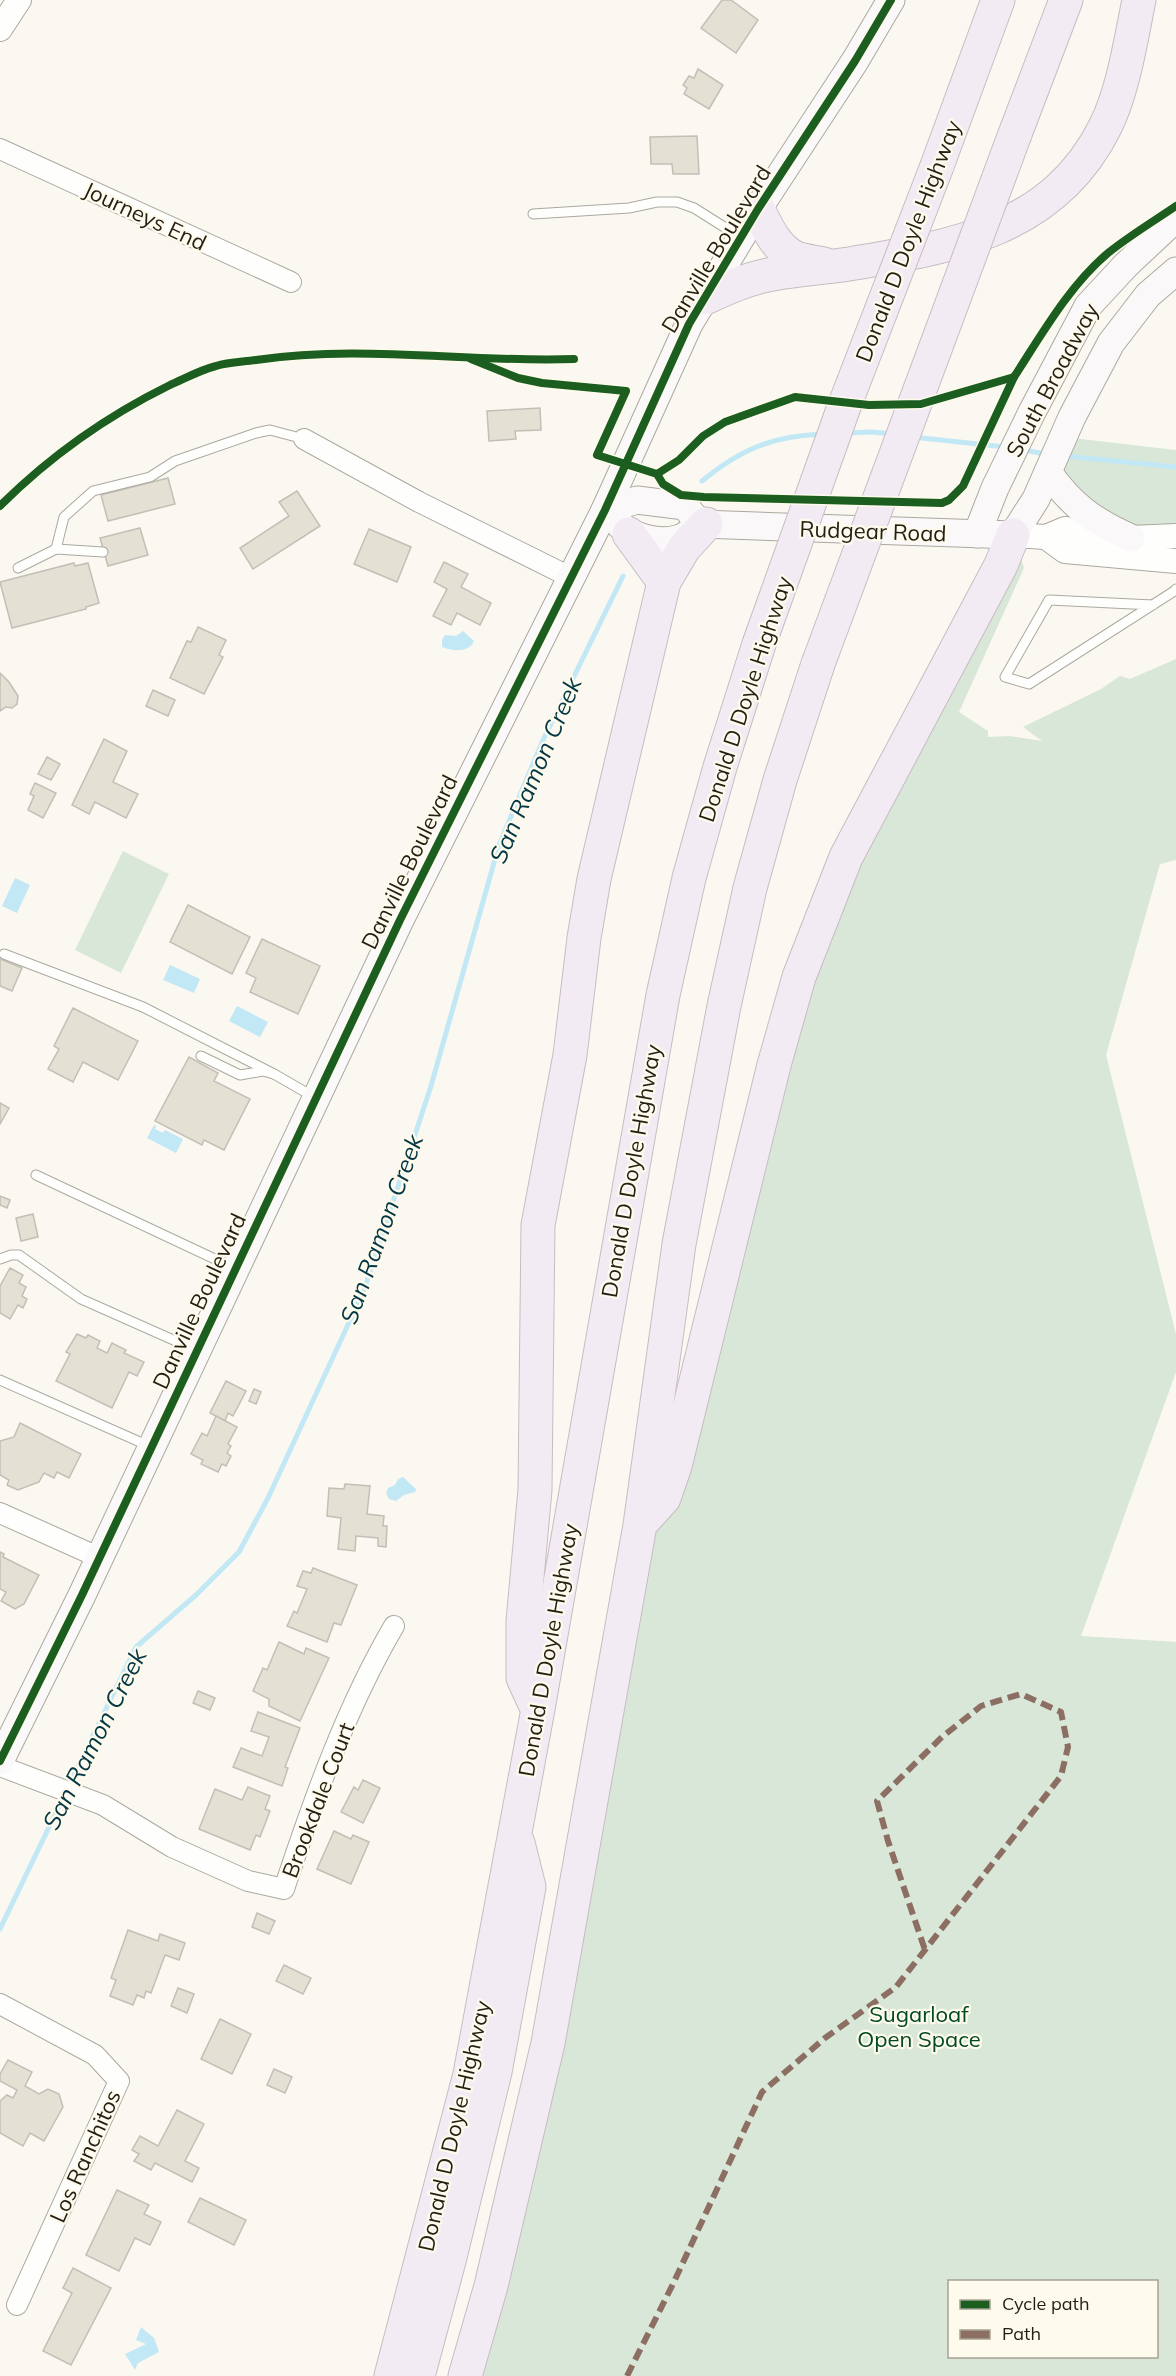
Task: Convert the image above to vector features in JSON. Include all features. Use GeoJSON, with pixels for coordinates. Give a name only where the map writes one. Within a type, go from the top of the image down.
{"type":"FeatureCollection","features":[{"type":"Feature","properties":{"kind":"highway","name":"Donald D Doyle Highway"},"geometry":{"type":"LineString","coordinates":[[391,2376],[470,2074],[538,1709],[663,996],[689,878],[720,767],[759,644],[845,404],[998,0]]}},
{"type":"Feature","properties":{"kind":"highway"},"geometry":{"type":"LineString","coordinates":[[465,2376],[491,2286],[548,2043],[640,1525],[679,1244],[724,1006],[750,888],[780,780],[818,664],[1066,0]]}},
{"type":"Feature","properties":{"kind":"highway"},"geometry":{"type":"LineString","coordinates":[[705,298],[754,278],[927,251],[974,238],[1017,219],[1054,194],[1084,163],[1106,125],[1120,83],[1139,0]]}},
{"type":"Feature","properties":{"kind":"highway"},"geometry":{"type":"LineString","coordinates":[[758,209],[772,237],[783,249],[796,258],[834,266]]}},
{"type":"Feature","properties":{"kind":"highway"},"geometry":{"type":"LineString","coordinates":[[538,1709],[523,1678],[523,1621],[535,1491],[538,1225],[570,1055],[584,938],[594,879],[664,582],[684,548],[703,524]]}},
{"type":"Feature","properties":{"kind":"highway"},"geometry":{"type":"LineString","coordinates":[[630,534],[664,582]]}},
{"type":"Feature","properties":{"kind":"highway"},"geometry":{"type":"LineString","coordinates":[[640,1525],[664,1498],[675,1466],[774,1065],[799,977],[821,918],[846,857],[1001,565],[1013,535]]}},
{"type":"Feature","properties":{"kind":"highway"},"geometry":{"type":"LineString","coordinates":[[418,2376],[452,2250],[495,2073],[529,1887],[515,1833]]}},
{"type":"Feature","properties":{"kind":"main road","name":"Danville Boulevard"},"geometry":{"type":"LineString","coordinates":[[0,1761],[82,1595],[399,920],[605,510],[688,324],[758,209],[855,61],[891,0]]}},
{"type":"Feature","properties":{"kind":"main road","name":"South Broadway"},"geometry":{"type":"LineString","coordinates":[[977,534],[995,488],[1032,412],[1088,306],[1126,265],[1176,218]]}},
{"type":"Feature","properties":{"kind":"main road","name":"South Broadway"},"geometry":{"type":"LineString","coordinates":[[1013,535],[1036,499],[1072,417],[1111,343],[1148,294],[1176,271]]}},
{"type":"Feature","properties":{"kind":"main road"},"geometry":{"type":"LineString","coordinates":[[1048,472],[1062,493],[1078,508],[1106,527],[1126,547]]}},
{"type":"Feature","properties":{"kind":"main road"},"geometry":{"type":"LineString","coordinates":[[637,500],[685,506],[703,524],[681,538],[665,542],[630,534],[605,510],[637,500]]}},
{"type":"Feature","properties":{"kind":"main road","name":"Rudgear Road"},"geometry":{"type":"LineString","coordinates":[[703,524],[1013,535]]}},
{"type":"Feature","properties":{"kind":"street"},"geometry":{"type":"LineString","coordinates":[[0,29],[19,0]]}},
{"type":"Feature","properties":{"kind":"street","name":"Journeys End"},"geometry":{"type":"LineString","coordinates":[[0,149],[291,282]]}},
{"type":"Feature","properties":{"kind":"street"},"geometry":{"type":"LineString","coordinates":[[304,439],[419,502],[570,577]]}},
{"type":"Feature","properties":{"kind":"street","name":"Rudgear Road"},"geometry":{"type":"LineString","coordinates":[[1013,535],[1046,537],[1065,529],[1176,561]]}},
{"type":"Feature","properties":{"kind":"street","name":"Rudgear Road"},"geometry":{"type":"LineString","coordinates":[[1126,547],[1176,536]]}},
{"type":"Feature","properties":{"kind":"street"},"geometry":{"type":"LineString","coordinates":[[0,1513],[98,1557]]}},
{"type":"Feature","properties":{"kind":"street","name":"Brookdale Court"},"geometry":{"type":"LineString","coordinates":[[0,1766],[103,1805],[172,1847],[248,1881],[284,1889],[310,1809],[369,1669],[394,1626]]}},
{"type":"Feature","properties":{"kind":"street","name":"Los Ranchitos"},"geometry":{"type":"LineString","coordinates":[[0,2004],[95,2055],[119,2081],[17,2305]]}},
{"type":"Feature","properties":{"kind":"lane"},"geometry":{"type":"LineString","coordinates":[[533,214],[629,208],[657,202],[677,202],[694,208],[741,237]]}},
{"type":"Feature","properties":{"kind":"lane"},"geometry":{"type":"LineString","coordinates":[[56,549],[64,517],[93,491],[150,477],[175,461],[256,433],[270,430],[304,439]]}},
{"type":"Feature","properties":{"kind":"lane"},"geometry":{"type":"LineString","coordinates":[[18,568],[56,549],[103,552]]}},
{"type":"Feature","properties":{"kind":"lane"},"geometry":{"type":"LineString","coordinates":[[1153,605],[1048,600],[1005,677],[1029,684],[1153,605],[1176,589]]}},
{"type":"Feature","properties":{"kind":"lane"},"geometry":{"type":"LineString","coordinates":[[4,954],[143,1007],[315,1097]]}},
{"type":"Feature","properties":{"kind":"lane"},"geometry":{"type":"LineString","coordinates":[[201,1056],[240,1075],[263,1071],[274,1074]]}},
{"type":"Feature","properties":{"kind":"lane"},"geometry":{"type":"LineString","coordinates":[[36,1175],[234,1268]]}},
{"type":"Feature","properties":{"kind":"lane"},"geometry":{"type":"LineString","coordinates":[[0,1259],[19,1255],[81,1299],[197,1350]]}},
{"type":"Feature","properties":{"kind":"lane"},"geometry":{"type":"LineString","coordinates":[[0,1380],[151,1447]]}},
{"type":"Feature","properties":{"kind":"green space"},"geometry":{"type":"Polygon","coordinates":[[[1063,437],[1176,450],[1176,536],[1131,538],[1062,493],[1063,437]]]}},
{"type":"Feature","properties":{"kind":"green space","name":"Sugarloaf Open Space"},"geometry":{"type":"Polygon","coordinates":[[[1013,535],[1024,568],[959,712],[988,731],[988,737],[1009,736],[1042,741],[1023,727],[1101,689],[1120,676],[1130,679],[1176,659],[1176,860],[1160,864],[1106,1055],[1176,1334],[1176,1372],[1081,1636],[1176,1642],[1176,2376],[465,2376],[640,1525],[799,977],[1013,535]]]}},
{"type":"Feature","properties":{"kind":"green space"},"geometry":{"type":"Polygon","coordinates":[[[123,851],[169,874],[121,973],[75,950],[123,851]]]}},
{"type":"Feature","properties":{"kind":"water"},"geometry":{"type":"Polygon","coordinates":[[[463,631],[474,641],[472,645],[456,650],[442,647],[445,635],[456,636],[463,631]]]}},
{"type":"Feature","properties":{"kind":"water"},"geometry":{"type":"Polygon","coordinates":[[[15,878],[30,885],[17,913],[2,906],[15,878]]]}},
{"type":"Feature","properties":{"kind":"water"},"geometry":{"type":"Polygon","coordinates":[[[170,965],[200,979],[194,993],[163,980],[170,965]]]}},
{"type":"Feature","properties":{"kind":"water"},"geometry":{"type":"Polygon","coordinates":[[[237,1006],[268,1022],[260,1037],[229,1021],[237,1006]]]}},
{"type":"Feature","properties":{"kind":"water"},"geometry":{"type":"Polygon","coordinates":[[[154,1125],[155,1129],[163,1133],[165,1130],[183,1139],[176,1153],[147,1138],[154,1125]]]}},
{"type":"Feature","properties":{"kind":"water"},"geometry":{"type":"Polygon","coordinates":[[[403,1477],[416,1489],[415,1492],[404,1495],[396,1501],[389,1499],[386,1493],[388,1488],[403,1477]]]}},
{"type":"Feature","properties":{"kind":"water"},"geometry":{"type":"Polygon","coordinates":[[[141,2327],[154,2338],[159,2352],[138,2363],[135,2370],[125,2354],[146,2344],[136,2340],[141,2327]]]}},
{"type":"Feature","properties":{"kind":"building"},"geometry":{"type":"Polygon","coordinates":[[[722,0],[731,0],[758,20],[736,53],[701,28],[722,0]]]}},
{"type":"Feature","properties":{"kind":"building"},"geometry":{"type":"Polygon","coordinates":[[[698,69],[723,85],[709,109],[684,94],[687,88],[683,85],[689,76],[694,78],[698,69]]]}},
{"type":"Feature","properties":{"kind":"building"},"geometry":{"type":"Polygon","coordinates":[[[697,136],[699,174],[673,174],[672,164],[651,164],[650,137],[697,136]]]}},
{"type":"Feature","properties":{"kind":"building"},"geometry":{"type":"Polygon","coordinates":[[[540,408],[541,430],[515,431],[516,439],[489,441],[487,411],[540,408]]]}},
{"type":"Feature","properties":{"kind":"building"},"geometry":{"type":"Polygon","coordinates":[[[168,478],[175,504],[108,521],[101,495],[168,478]]]}},
{"type":"Feature","properties":{"kind":"building"},"geometry":{"type":"Polygon","coordinates":[[[297,491],[320,526],[253,569],[240,548],[289,516],[279,502],[297,491]]]}},
{"type":"Feature","properties":{"kind":"building"},"geometry":{"type":"Polygon","coordinates":[[[140,528],[148,555],[108,566],[100,538],[140,528]]]}},
{"type":"Feature","properties":{"kind":"building"},"geometry":{"type":"Polygon","coordinates":[[[369,529],[411,547],[397,582],[354,564],[369,529]]]}},
{"type":"Feature","properties":{"kind":"building"},"geometry":{"type":"Polygon","coordinates":[[[444,562],[468,574],[461,587],[491,603],[480,625],[457,613],[451,625],[433,616],[447,589],[434,582],[444,562]]]}},
{"type":"Feature","properties":{"kind":"building"},"geometry":{"type":"Polygon","coordinates":[[[74,563],[75,566],[88,563],[99,603],[86,607],[86,609],[12,628],[0,582],[74,563]]]}},
{"type":"Feature","properties":{"kind":"building"},"geometry":{"type":"Polygon","coordinates":[[[198,627],[226,640],[219,655],[223,657],[204,694],[170,678],[187,641],[191,642],[198,627]]]}},
{"type":"Feature","properties":{"kind":"building"},"geometry":{"type":"Polygon","coordinates":[[[0,673],[18,696],[17,704],[0,711],[0,673]]]}},
{"type":"Feature","properties":{"kind":"building"},"geometry":{"type":"Polygon","coordinates":[[[153,690],[175,700],[168,716],[146,706],[153,690]]]}},
{"type":"Feature","properties":{"kind":"building"},"geometry":{"type":"Polygon","coordinates":[[[104,739],[127,751],[113,782],[138,794],[126,818],[95,802],[89,814],[72,805],[104,739]]]}},
{"type":"Feature","properties":{"kind":"building"},"geometry":{"type":"Polygon","coordinates":[[[47,757],[60,764],[51,780],[38,774],[47,757]]]}},
{"type":"Feature","properties":{"kind":"building"},"geometry":{"type":"Polygon","coordinates":[[[35,783],[56,793],[43,818],[28,810],[34,796],[30,794],[35,783]]]}},
{"type":"Feature","properties":{"kind":"building"},"geometry":{"type":"Polygon","coordinates":[[[188,905],[250,937],[232,974],[170,942],[188,905]]]}},
{"type":"Feature","properties":{"kind":"building"},"geometry":{"type":"Polygon","coordinates":[[[262,939],[320,966],[298,1014],[250,992],[256,978],[246,973],[262,939]]]}},
{"type":"Feature","properties":{"kind":"building"},"geometry":{"type":"Polygon","coordinates":[[[0,959],[22,968],[12,991],[0,986],[0,959]]]}},
{"type":"Feature","properties":{"kind":"building"},"geometry":{"type":"Polygon","coordinates":[[[73,1008],[138,1041],[118,1080],[83,1062],[73,1082],[48,1069],[59,1049],[54,1046],[73,1008]]]}},
{"type":"Feature","properties":{"kind":"building"},"geometry":{"type":"Polygon","coordinates":[[[189,1057],[218,1073],[214,1081],[250,1099],[224,1150],[204,1140],[202,1145],[155,1121],[189,1057]]]}},
{"type":"Feature","properties":{"kind":"building"},"geometry":{"type":"Polygon","coordinates":[[[0,1103],[9,1108],[0,1124],[0,1103]]]}},
{"type":"Feature","properties":{"kind":"building"},"geometry":{"type":"Polygon","coordinates":[[[0,1196],[10,1200],[7,1208],[0,1205],[0,1196]]]}},
{"type":"Feature","properties":{"kind":"building"},"geometry":{"type":"Polygon","coordinates":[[[33,1214],[38,1237],[21,1241],[16,1218],[33,1214]]]}},
{"type":"Feature","properties":{"kind":"building"},"geometry":{"type":"Polygon","coordinates":[[[10,1268],[23,1275],[19,1283],[26,1287],[22,1296],[27,1299],[23,1308],[18,1305],[10,1319],[0,1313],[0,1286],[10,1268]]]}},
{"type":"Feature","properties":{"kind":"building"},"geometry":{"type":"Polygon","coordinates":[[[77,1334],[86,1338],[88,1335],[100,1341],[97,1348],[107,1353],[112,1343],[126,1350],[124,1353],[144,1362],[137,1376],[129,1372],[112,1408],[56,1381],[70,1354],[66,1352],[77,1334]]]}},
{"type":"Feature","properties":{"kind":"building"},"geometry":{"type":"Polygon","coordinates":[[[226,1381],[246,1391],[233,1416],[228,1413],[225,1421],[210,1413],[226,1381]]]}},
{"type":"Feature","properties":{"kind":"building"},"geometry":{"type":"Polygon","coordinates":[[[254,1389],[261,1392],[256,1404],[249,1401],[254,1389]]]}},
{"type":"Feature","properties":{"kind":"building"},"geometry":{"type":"Polygon","coordinates":[[[216,1416],[237,1427],[228,1444],[231,1446],[227,1453],[231,1456],[226,1466],[222,1464],[218,1472],[201,1464],[203,1460],[191,1454],[202,1433],[207,1436],[216,1416]]]}},
{"type":"Feature","properties":{"kind":"building"},"geometry":{"type":"Polygon","coordinates":[[[20,1423],[81,1454],[69,1478],[57,1472],[54,1478],[44,1473],[39,1482],[18,1490],[7,1485],[9,1480],[0,1475],[0,1441],[14,1437],[20,1423]]]}},
{"type":"Feature","properties":{"kind":"building"},"geometry":{"type":"Polygon","coordinates":[[[345,1484],[370,1486],[367,1514],[384,1516],[383,1526],[387,1526],[386,1547],[378,1546],[378,1538],[356,1536],[355,1551],[338,1549],[341,1518],[327,1516],[329,1488],[344,1489],[345,1484]]]}},
{"type":"Feature","properties":{"kind":"building"},"geometry":{"type":"Polygon","coordinates":[[[0,1552],[4,1554],[3,1557],[39,1575],[24,1604],[15,1609],[1,1601],[6,1592],[0,1589],[0,1552]]]}},
{"type":"Feature","properties":{"kind":"building"},"geometry":{"type":"Polygon","coordinates":[[[313,1568],[357,1585],[341,1625],[334,1623],[327,1642],[287,1626],[294,1611],[297,1613],[307,1589],[297,1586],[303,1571],[311,1573],[313,1568]]]}},
{"type":"Feature","properties":{"kind":"building"},"geometry":{"type":"Polygon","coordinates":[[[279,1642],[304,1654],[306,1648],[329,1658],[300,1721],[269,1706],[269,1699],[253,1691],[263,1668],[267,1670],[279,1642]]]}},
{"type":"Feature","properties":{"kind":"building"},"geometry":{"type":"Polygon","coordinates":[[[198,1691],[215,1698],[210,1710],[193,1703],[198,1691]]]}},
{"type":"Feature","properties":{"kind":"building"},"geometry":{"type":"Polygon","coordinates":[[[258,1712],[300,1728],[285,1767],[288,1768],[282,1786],[233,1767],[241,1748],[262,1756],[269,1737],[251,1731],[258,1712]]]}},
{"type":"Feature","properties":{"kind":"building"},"geometry":{"type":"Polygon","coordinates":[[[363,1780],[380,1788],[363,1823],[341,1812],[354,1787],[358,1790],[363,1780]]]}},
{"type":"Feature","properties":{"kind":"building"},"geometry":{"type":"Polygon","coordinates":[[[248,1787],[270,1796],[265,1809],[270,1811],[260,1837],[256,1835],[250,1850],[199,1829],[215,1789],[242,1800],[248,1787]]]}},
{"type":"Feature","properties":{"kind":"building"},"geometry":{"type":"Polygon","coordinates":[[[334,1831],[351,1839],[353,1835],[369,1842],[351,1884],[317,1869],[334,1831]]]}},
{"type":"Feature","properties":{"kind":"building"},"geometry":{"type":"Polygon","coordinates":[[[257,1913],[275,1921],[269,1934],[252,1927],[257,1913]]]}},
{"type":"Feature","properties":{"kind":"building"},"geometry":{"type":"Polygon","coordinates":[[[128,1930],[158,1941],[160,1934],[185,1943],[179,1960],[165,1955],[151,1993],[146,1991],[144,1998],[137,1995],[133,2005],[110,1996],[116,1980],[111,1978],[128,1930]]]}},
{"type":"Feature","properties":{"kind":"building"},"geometry":{"type":"Polygon","coordinates":[[[284,1965],[311,1978],[303,1994],[276,1981],[284,1965]]]}},
{"type":"Feature","properties":{"kind":"building"},"geometry":{"type":"Polygon","coordinates":[[[178,1988],[194,1994],[187,2013],[171,2006],[178,1988]]]}},
{"type":"Feature","properties":{"kind":"building"},"geometry":{"type":"Polygon","coordinates":[[[220,2019],[251,2034],[232,2074],[201,2059],[220,2019]]]}},
{"type":"Feature","properties":{"kind":"building"},"geometry":{"type":"Polygon","coordinates":[[[8,2060],[32,2072],[25,2086],[39,2094],[48,2089],[59,2094],[63,2107],[44,2141],[30,2133],[23,2146],[0,2133],[0,2101],[7,2095],[13,2098],[17,2090],[0,2081],[0,2074],[8,2060]]]}},
{"type":"Feature","properties":{"kind":"building"},"geometry":{"type":"Polygon","coordinates":[[[274,2069],[292,2077],[285,2093],[267,2085],[274,2069]]]}},
{"type":"Feature","properties":{"kind":"building"},"geometry":{"type":"Polygon","coordinates":[[[177,2110],[204,2124],[185,2161],[199,2168],[192,2182],[155,2163],[151,2170],[134,2161],[139,2154],[132,2150],[140,2136],[158,2146],[177,2110]]]}},
{"type":"Feature","properties":{"kind":"building"},"geometry":{"type":"Polygon","coordinates":[[[117,2190],[149,2205],[144,2214],[161,2222],[150,2245],[135,2238],[119,2271],[86,2255],[117,2190]]]}},
{"type":"Feature","properties":{"kind":"building"},"geometry":{"type":"Polygon","coordinates":[[[200,2198],[246,2220],[234,2245],[188,2222],[200,2198]]]}},
{"type":"Feature","properties":{"kind":"building"},"geometry":{"type":"Polygon","coordinates":[[[73,2268],[111,2288],[71,2365],[43,2351],[72,2293],[63,2288],[73,2268]]]}},
{"type":"Feature","properties":{"kind":"waterway","name":"San Ramon Creek"},"geometry":{"type":"LineString","coordinates":[[847,433],[891,434]]}},
{"type":"Feature","properties":{"kind":"waterway","name":"San Ramon Creek"},"geometry":{"type":"LineString","coordinates":[[702,481],[730,460],[758,446],[788,438],[823,434]]}},
{"type":"Feature","properties":{"kind":"waterway","name":"San Ramon Creek"},"geometry":{"type":"LineString","coordinates":[[913,437],[1005,447]]}},
{"type":"Feature","properties":{"kind":"waterway","name":"San Ramon Creek"},"geometry":{"type":"LineString","coordinates":[[1023,450],[1046,454]]}},
{"type":"Feature","properties":{"kind":"waterway","name":"San Ramon Creek"},"geometry":{"type":"LineString","coordinates":[[1064,456],[1176,467]]}},
{"type":"Feature","properties":{"kind":"waterway","name":"San Ramon Creek"},"geometry":{"type":"LineString","coordinates":[[68,1787],[136,1647],[196,1595],[239,1552],[268,1498],[364,1290],[431,1086],[499,845],[543,740],[623,576]]}},
{"type":"Feature","properties":{"kind":"waterway","name":"San Ramon Creek"},"geometry":{"type":"LineString","coordinates":[[0,1929],[64,1796]]}},
{"type":"Feature","properties":{"kind":"marked path"},"geometry":{"type":"LineString","coordinates":[[627,2376],[673,2284],[762,2092],[825,2038],[896,1987],[1061,1776],[1068,1747],[1061,1712],[1021,1694],[981,1706],[942,1737],[877,1801],[888,1841],[925,1950]]}},
{"type":"Feature","properties":{"kind":"cycle path"},"geometry":{"type":"LineString","coordinates":[[0,1761],[82,1595],[400,920],[605,510],[689,324],[758,209],[855,61],[891,0]]}},
{"type":"Feature","properties":{"kind":"cycle path"},"geometry":{"type":"LineString","coordinates":[[657,474],[679,460],[703,436],[725,422],[795,397],[869,405],[921,404],[1014,377],[1057,311],[1094,266],[1124,241],[1176,206]]}},
{"type":"Feature","properties":{"kind":"cycle path"},"geometry":{"type":"LineString","coordinates":[[0,506],[39,470],[80,438],[170,385],[221,365],[296,356],[336,354],[534,360],[574,359]]}},
{"type":"Feature","properties":{"kind":"cycle path"},"geometry":{"type":"LineString","coordinates":[[471,359],[518,378],[542,383],[626,391],[597,455],[657,474],[663,484],[681,495],[704,497],[942,503],[949,500],[963,486],[1014,377]]}}]}
